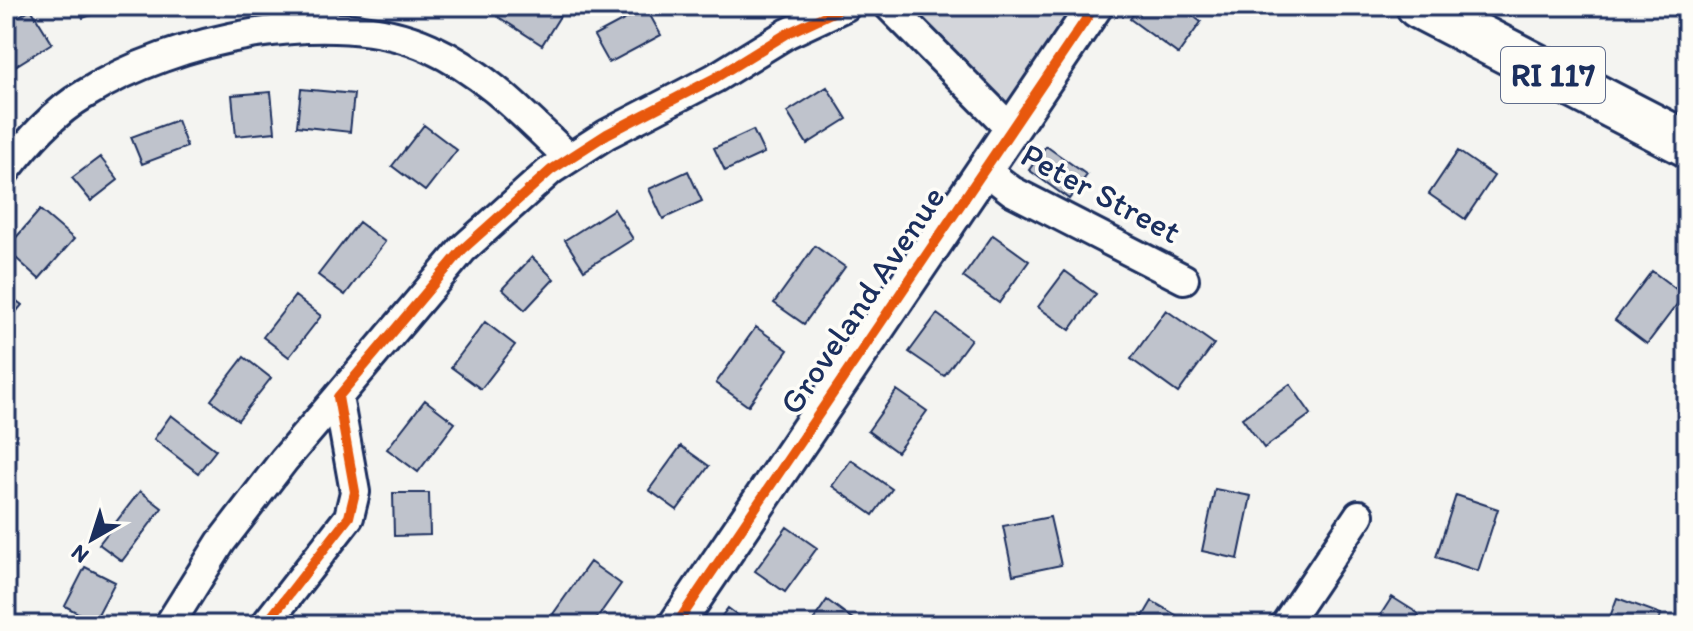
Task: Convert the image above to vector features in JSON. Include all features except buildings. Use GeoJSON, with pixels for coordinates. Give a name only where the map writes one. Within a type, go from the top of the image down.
{"type":"FeatureCollection","features":[{"type":"Feature","properties":{"kind":"main road","name":"RI 117"},"geometry":{"type":"LineString","coordinates":[[1419,6],[1687,144]]}},
{"type":"Feature","properties":{"kind":"street"},"geometry":{"type":"LineString","coordinates":[[169,625],[193,581],[221,542],[338,397],[463,249],[532,185],[568,157],[715,78],[788,33],[846,6]]}},
{"type":"Feature","properties":{"kind":"street"},"geometry":{"type":"LineString","coordinates":[[889,6],[1011,129]]}},
{"type":"Feature","properties":{"kind":"street","name":"Groveland Avenue"},"geometry":{"type":"LineString","coordinates":[[676,625],[1095,6]]}},
{"type":"Feature","properties":{"kind":"street"},"geometry":{"type":"LineString","coordinates":[[6,170],[27,144],[70,104],[140,64],[205,43],[246,35],[332,27],[410,41],[465,67],[518,108],[568,157]]}},
{"type":"Feature","properties":{"kind":"street","name":"Peter Street"},"geometry":{"type":"LineString","coordinates":[[985,170],[1012,191],[1184,279]]}},
{"type":"Feature","properties":{"kind":"street"},"geometry":{"type":"LineString","coordinates":[[265,625],[349,517],[355,492],[338,397]]}},
{"type":"Feature","properties":{"kind":"street"},"geometry":{"type":"LineString","coordinates":[[1285,625],[1359,515]]}},
{"type":"Feature","properties":{"kind":"shaded area"},"geometry":{"type":"Polygon","coordinates":[[[886,6],[1094,6],[1014,122],[886,6]]]}},
{"type":"Feature","properties":{"kind":"cycle path"},"geometry":{"type":"LineString","coordinates":[[265,625],[349,517],[355,492],[338,397],[463,249],[551,170],[607,134],[715,78],[788,33],[846,6]]}},
{"type":"Feature","properties":{"kind":"cycle path"},"geometry":{"type":"LineString","coordinates":[[676,625],[1095,6]]}}]}
